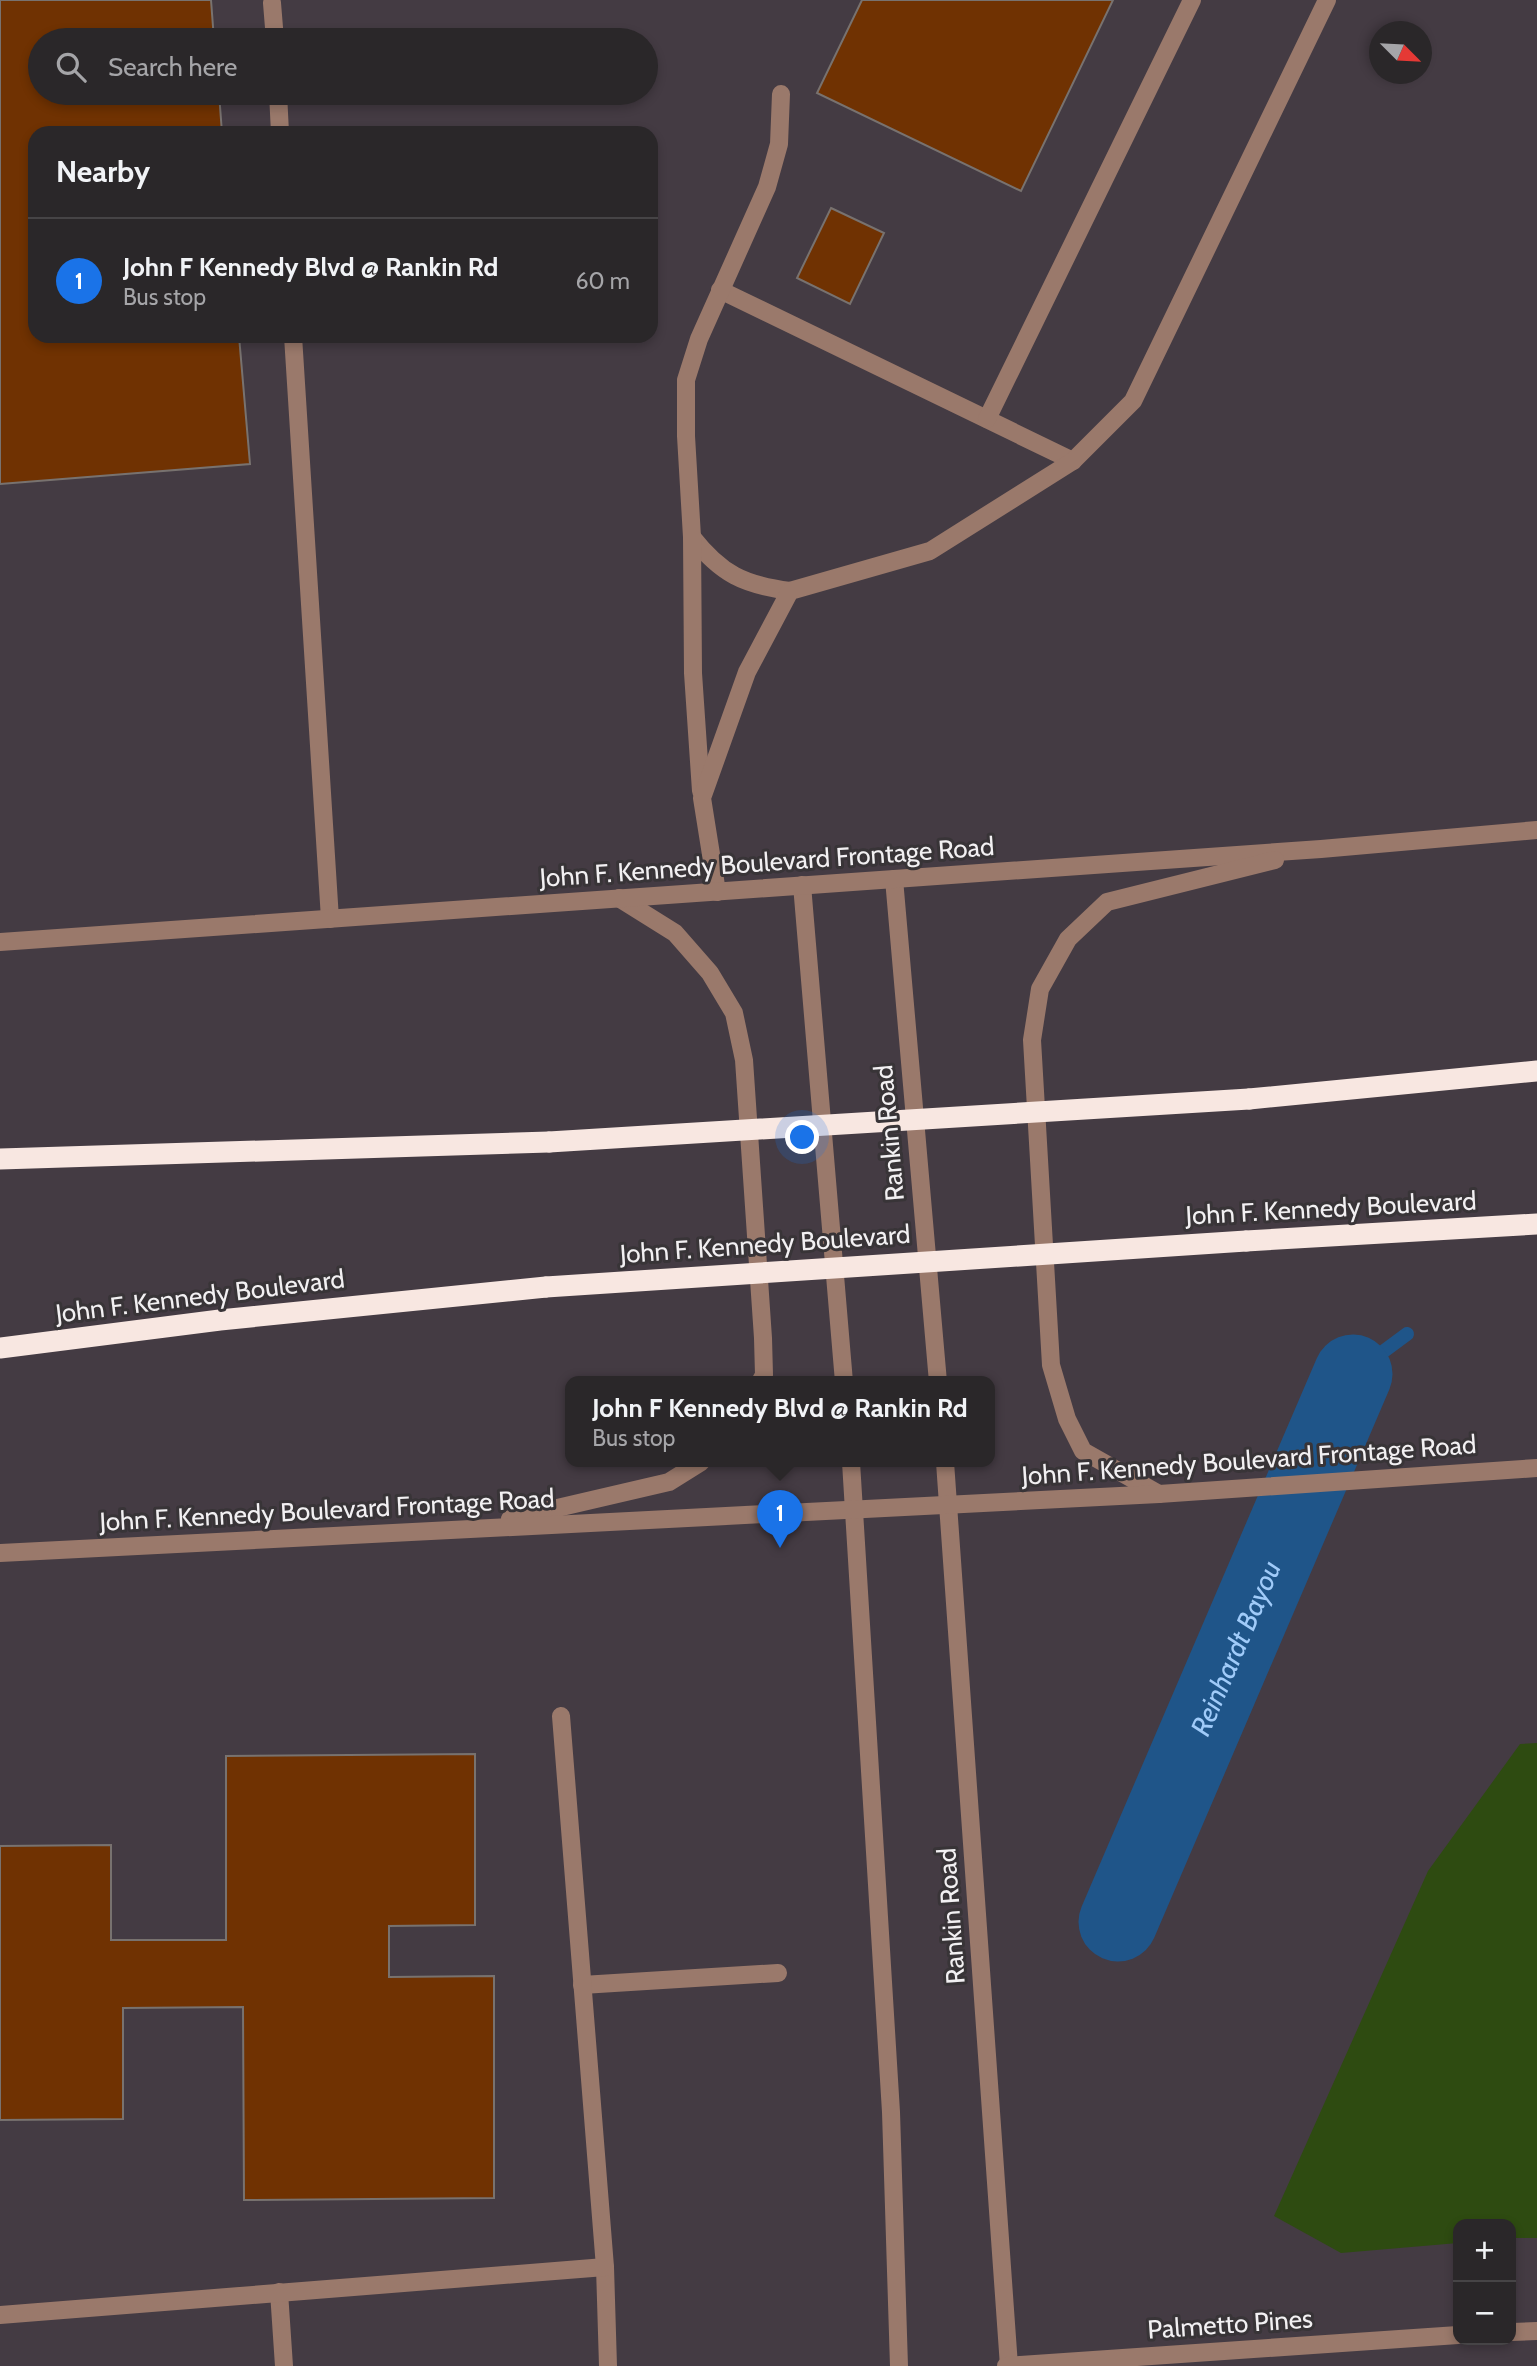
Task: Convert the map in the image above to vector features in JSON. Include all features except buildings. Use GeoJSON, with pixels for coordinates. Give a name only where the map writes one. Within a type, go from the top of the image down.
{"type":"FeatureCollection","features":[{"type":"Feature","properties":{"kind":"highway"},"geometry":{"type":"LineString","coordinates":[[0,1159],[549,1142],[1249,1099],[1537,1071]]}},
{"type":"Feature","properties":{"kind":"highway","name":"John F. Kennedy Boulevard"},"geometry":{"type":"LineString","coordinates":[[0,1348],[220,1320],[545,1287],[1537,1224]]}},
{"type":"Feature","properties":{"kind":"street"},"geometry":{"type":"LineString","coordinates":[[987,419],[1192,0]]}},
{"type":"Feature","properties":{"kind":"street"},"geometry":{"type":"LineString","coordinates":[[692,537],[709,560],[733,576],[761,587],[790,591],[930,551],[1073,461],[1133,401],[1327,0]]}},
{"type":"Feature","properties":{"kind":"street"},"geometry":{"type":"LineString","coordinates":[[272,3],[274,28]]}},
{"type":"Feature","properties":{"kind":"street"},"geometry":{"type":"LineString","coordinates":[[717,892],[702,798],[693,673],[692,537],[686,380],[699,339],[767,187],[779,144],[781,94]]}},
{"type":"Feature","properties":{"kind":"street"},"geometry":{"type":"LineString","coordinates":[[279,105],[280,126]]}},
{"type":"Feature","properties":{"kind":"street"},"geometry":{"type":"LineString","coordinates":[[720,290],[1073,461]]}},
{"type":"Feature","properties":{"kind":"street"},"geometry":{"type":"LineString","coordinates":[[293,343],[330,919]]}},
{"type":"Feature","properties":{"kind":"street"},"geometry":{"type":"LineString","coordinates":[[702,798],[747,672],[790,591]]}},
{"type":"Feature","properties":{"kind":"street","name":"John F. Kennedy Boulevard Frontage Road"},"geometry":{"type":"LineString","coordinates":[[0,942],[1321,849],[1537,830]]}},
{"type":"Feature","properties":{"kind":"street"},"geometry":{"type":"LineString","coordinates":[[1159,1494],[1083,1451],[1067,1419],[1051,1365],[1032,1040],[1041,989],[1068,939],[1107,902],[1321,849]]}},
{"type":"Feature","properties":{"kind":"street","name":"Rankin Road"},"geometry":{"type":"LineString","coordinates":[[894,879],[937,1376]]}},
{"type":"Feature","properties":{"kind":"street"},"geometry":{"type":"LineString","coordinates":[[802,885],[843,1376]]}},
{"type":"Feature","properties":{"kind":"street"},"geometry":{"type":"LineString","coordinates":[[619,898],[675,933],[710,973],[734,1013],[744,1060],[763,1376]]}},
{"type":"Feature","properties":{"kind":"street"},"geometry":{"type":"LineString","coordinates":[[466,1530],[669,1482],[693,1467]]}},
{"type":"Feature","properties":{"kind":"street"},"geometry":{"type":"LineString","coordinates":[[852,1467],[891,2112],[899,2366]]}},
{"type":"Feature","properties":{"kind":"street","name":"Rankin Road"},"geometry":{"type":"LineString","coordinates":[[945,1467],[1008,2366]]}},
{"type":"Feature","properties":{"kind":"street","name":"John F. Kennedy Boulevard Frontage Road"},"geometry":{"type":"LineString","coordinates":[[0,1553],[1159,1494],[1537,1468]]}},
{"type":"Feature","properties":{"kind":"street"},"geometry":{"type":"LineString","coordinates":[[561,1716],[605,2267],[608,2366]]}},
{"type":"Feature","properties":{"kind":"street"},"geometry":{"type":"LineString","coordinates":[[582,1985],[778,1973]]}},
{"type":"Feature","properties":{"kind":"street"},"geometry":{"type":"LineString","coordinates":[[0,2315],[605,2267]]}},
{"type":"Feature","properties":{"kind":"street"},"geometry":{"type":"LineString","coordinates":[[279,2292],[284,2366]]}},
{"type":"Feature","properties":{"kind":"street"},"geometry":{"type":"LineString","coordinates":[[1516,2332],[1537,2330]]}},
{"type":"Feature","properties":{"kind":"street","name":"Palmetto Pines"},"geometry":{"type":"LineString","coordinates":[[1008,2366],[1453,2335]]}},
{"type":"Feature","properties":{"kind":"shaded area"},"geometry":{"type":"Polygon","coordinates":[[[0,0],[1537,0],[1537,2366],[0,2366],[0,0]]]}},
{"type":"Feature","properties":{"kind":"green space"},"geometry":{"type":"Polygon","coordinates":[[[1537,1743],[1537,2238],[1516,2238],[1516,2219],[1453,2219],[1453,2243],[1341,2253],[1274,2216],[1428,1871],[1520,1744],[1537,1743]]]}},
{"type":"Feature","properties":{"kind":"waterway"},"geometry":{"type":"LineString","coordinates":[[1353,1374],[1407,1334]]}},
{"type":"Feature","properties":{"kind":"waterway","name":"Reinhardt Bayou"},"geometry":{"type":"LineString","coordinates":[[1118,1922],[1353,1374]]}},
{"type":"Feature","properties":{"kind":"place","name":"John F Kennedy Blvd @ Rankin Rd"},"geometry":{"type":"Point","coordinates":[780,1548]}}]}
